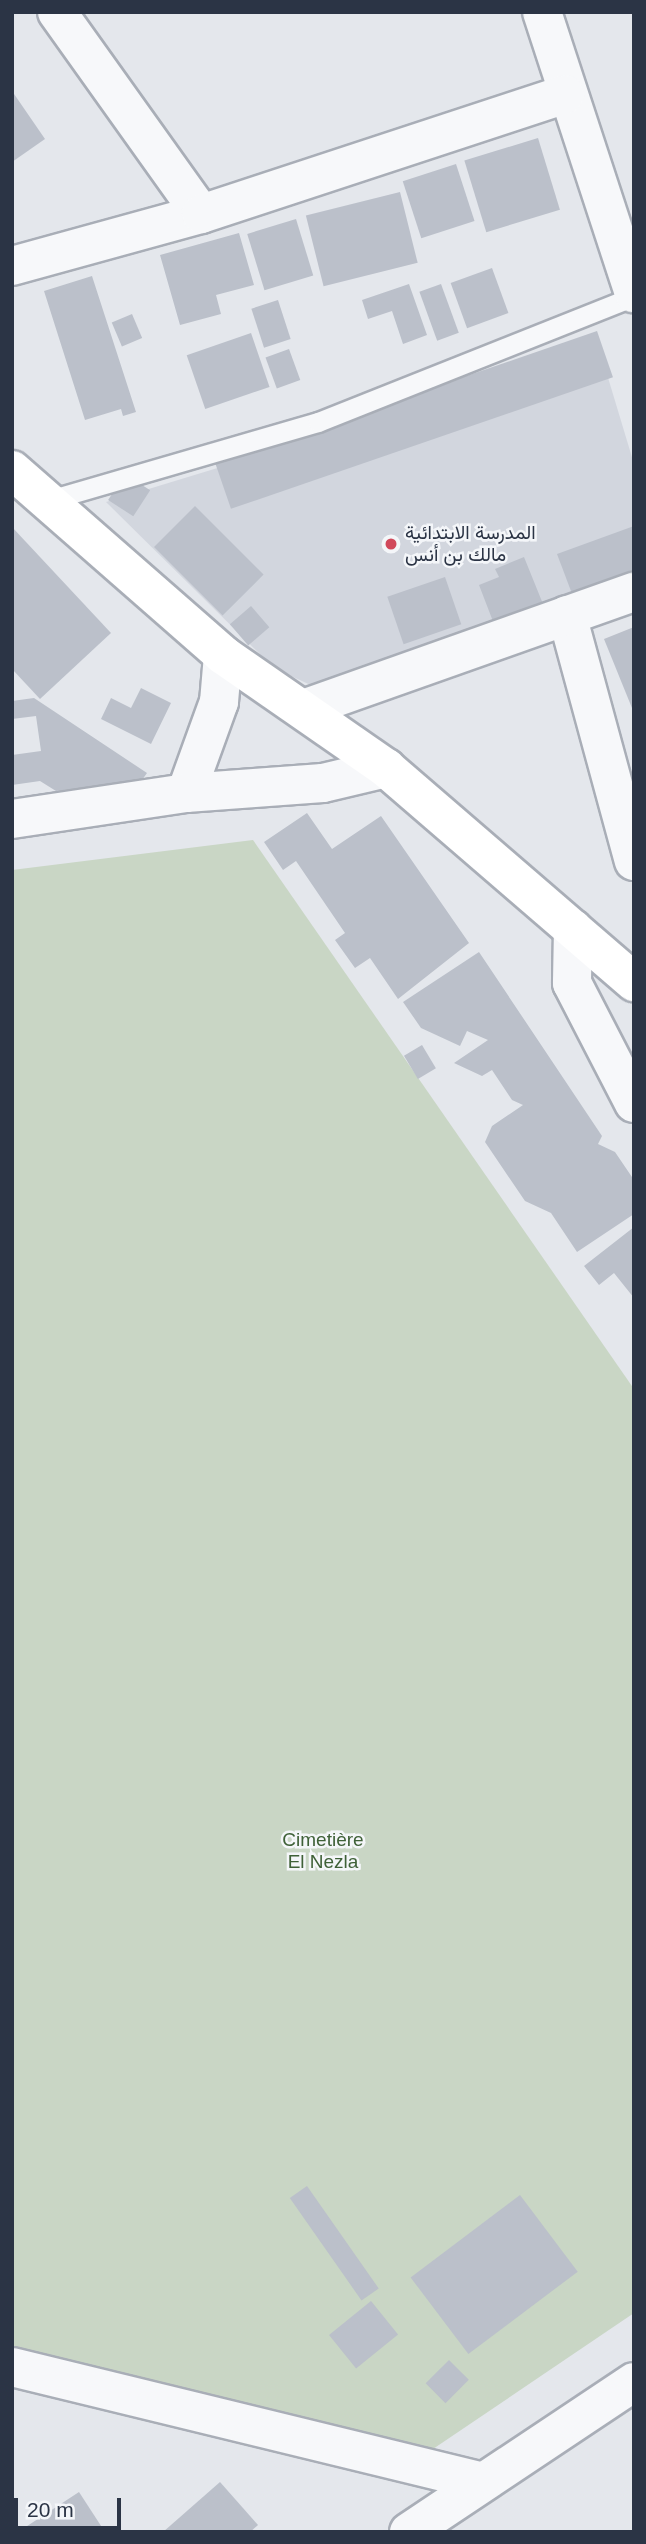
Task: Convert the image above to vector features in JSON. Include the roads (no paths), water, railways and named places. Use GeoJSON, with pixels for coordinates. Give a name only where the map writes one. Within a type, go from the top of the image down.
{"type":"FeatureCollection","features":[{"type":"Feature","properties":{"kind":"main road"},"geometry":{"type":"LineString","coordinates":[[12,470],[45,502],[223,655],[386,768],[634,982]]}},
{"type":"Feature","properties":{"kind":"street"},"geometry":{"type":"LineString","coordinates":[[57,12],[201,214]]}},
{"type":"Feature","properties":{"kind":"street"},"geometry":{"type":"LineString","coordinates":[[542,12],[565,94],[634,294]]}},
{"type":"Feature","properties":{"kind":"street"},"geometry":{"type":"LineString","coordinates":[[12,266],[201,214],[565,94]]}},
{"type":"Feature","properties":{"kind":"street"},"geometry":{"type":"LineString","coordinates":[[303,709],[634,593]]}},
{"type":"Feature","properties":{"kind":"street"},"geometry":{"type":"LineString","coordinates":[[567,615],[634,861]]}},
{"type":"Feature","properties":{"kind":"street"},"geometry":{"type":"LineString","coordinates":[[186,793],[219,702],[223,655]]}},
{"type":"Feature","properties":{"kind":"street"},"geometry":{"type":"LineString","coordinates":[[12,819],[186,793],[323,783],[386,768]]}},
{"type":"Feature","properties":{"kind":"street"},"geometry":{"type":"LineString","coordinates":[[573,929],[572,983],[634,1103]]}},
{"type":"Feature","properties":{"kind":"street"},"geometry":{"type":"LineString","coordinates":[[12,2367],[483,2482]]}},
{"type":"Feature","properties":{"kind":"street"},"geometry":{"type":"LineString","coordinates":[[409,2532],[634,2382]]}},
{"type":"Feature","properties":{"kind":"lane"},"geometry":{"type":"LineString","coordinates":[[45,502],[318,422],[634,294]]}},
{"type":"Feature","properties":{"kind":"place","name":"المدرسة الابتدائية مالك بن أنس"},"geometry":{"type":"Point","coordinates":[391,544]}},
{"type":"Feature","properties":{"kind":"park label","name":"Cimetière El Nezla"},"geometry":{"type":"Point","coordinates":[323,1851]}}]}
